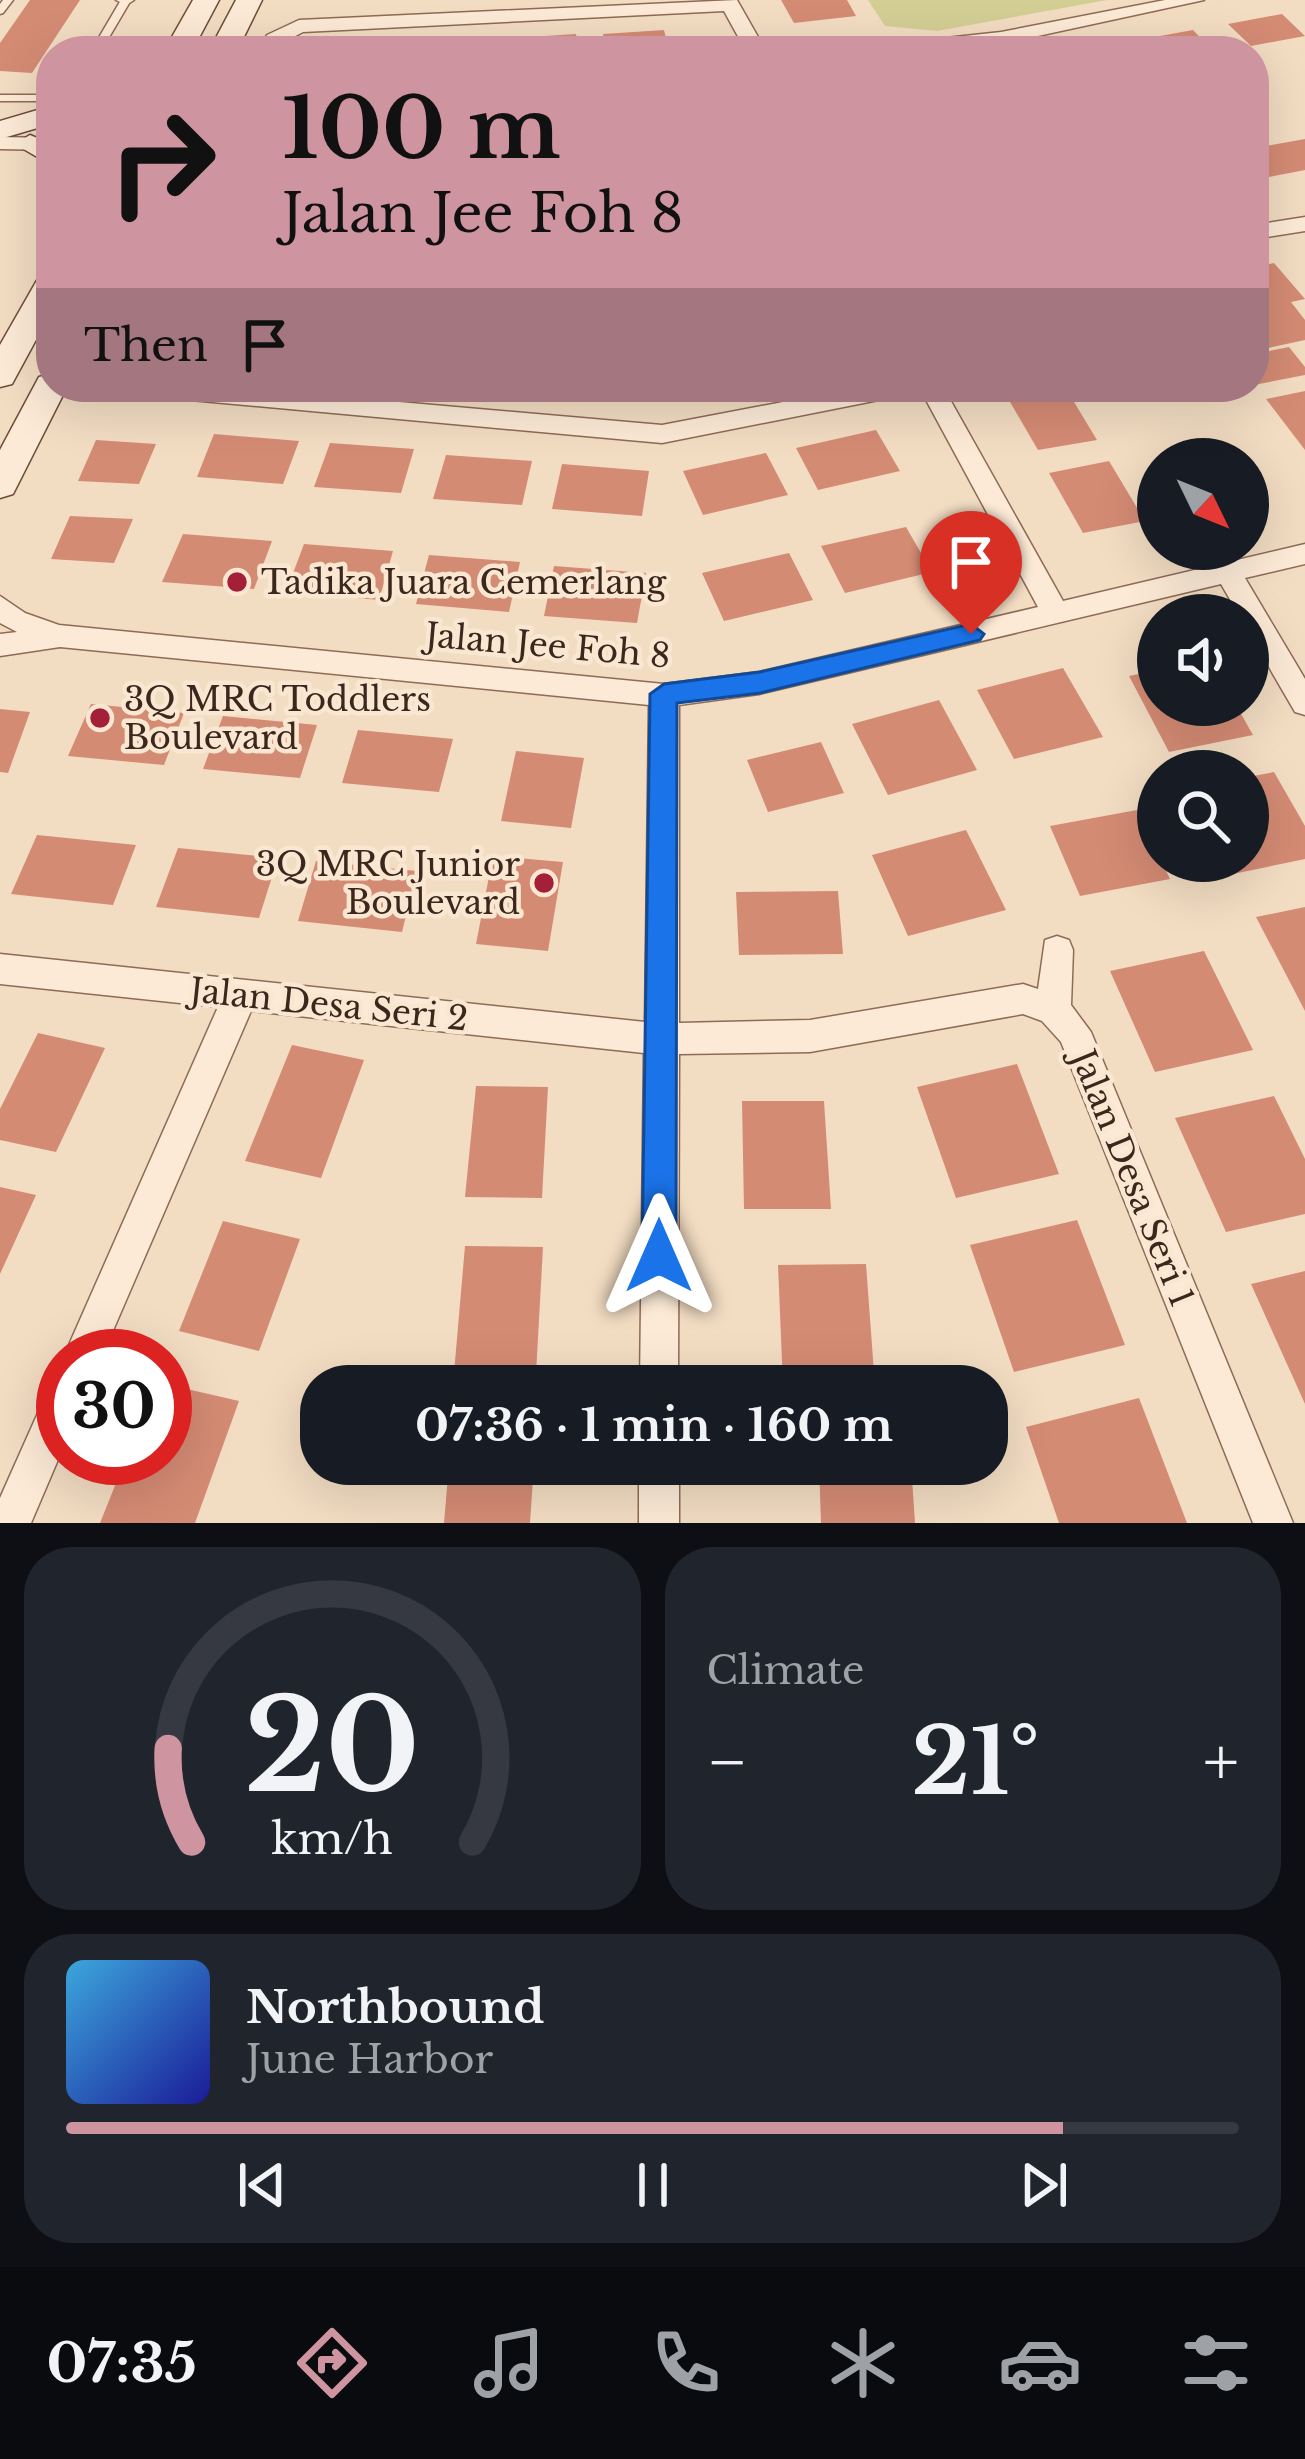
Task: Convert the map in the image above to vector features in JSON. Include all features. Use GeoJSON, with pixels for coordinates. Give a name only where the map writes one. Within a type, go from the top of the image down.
{"type":"FeatureCollection","features":[{"type":"Feature","properties":{"kind":"main road"},"geometry":{"type":"LineString","coordinates":[[184,36],[206,0]]}},
{"type":"Feature","properties":{"kind":"main road"},"geometry":{"type":"LineString","coordinates":[[231,36],[249,0]]}},
{"type":"Feature","properties":{"kind":"main road"},"geometry":{"type":"LineString","coordinates":[[0,130],[36,119]]}},
{"type":"Feature","properties":{"kind":"main road"},"geometry":{"type":"LineString","coordinates":[[0,376],[36,310]]}},
{"type":"Feature","properties":{"kind":"main road"},"geometry":{"type":"LineString","coordinates":[[0,485],[42,402]]}},
{"type":"Feature","properties":{"kind":"street"},"geometry":{"type":"LineString","coordinates":[[1040,36],[1194,0]]}},
{"type":"Feature","properties":{"kind":"street"},"geometry":{"type":"LineString","coordinates":[[278,36],[299,26],[728,2],[747,36]]}},
{"type":"Feature","properties":{"kind":"street"},"geometry":{"type":"LineString","coordinates":[[1269,230],[1305,224]]}},
{"type":"Feature","properties":{"kind":"street"},"geometry":{"type":"LineString","coordinates":[[432,402],[662,434],[827,402]]}},
{"type":"Feature","properties":{"kind":"street"},"geometry":{"type":"LineString","coordinates":[[939,402],[1056,614]]}},
{"type":"Feature","properties":{"kind":"street","name":"Jalan Jee Foh 8"},"geometry":{"type":"LineString","coordinates":[[0,645],[60,636],[664,694],[760,682],[1305,554]]}},
{"type":"Feature","properties":{"kind":"street"},"geometry":{"type":"LineString","coordinates":[[1228,573],[1305,704]]}},
{"type":"Feature","properties":{"kind":"street","name":"Jalan Jee Foh 8"},"geometry":{"type":"LineString","coordinates":[[0,605],[15,620],[60,636]]}},
{"type":"Feature","properties":{"kind":"street"},"geometry":{"type":"LineString","coordinates":[[659,1365],[664,694]]}},
{"type":"Feature","properties":{"kind":"street"},"geometry":{"type":"LineString","coordinates":[[1054,1010],[1057,950]]}},
{"type":"Feature","properties":{"kind":"street","name":"Jalan Desa Seri 2"},"geometry":{"type":"LineString","coordinates":[[0,969],[658,1039]]}},
{"type":"Feature","properties":{"kind":"street"},"geometry":{"type":"LineString","coordinates":[[95,1329],[241,994]]}},
{"type":"Feature","properties":{"kind":"street","name":"Jalan Desa Seri 1"},"geometry":{"type":"LineString","coordinates":[[658,1039],[810,1036],[1023,999],[1054,1010],[1074,1032],[1273,1523]]}},
{"type":"Feature","properties":{"kind":"street"},"geometry":{"type":"LineString","coordinates":[[10,1523],[36,1464]]}},
{"type":"Feature","properties":{"kind":"street"},"geometry":{"type":"LineString","coordinates":[[659,1485],[659,1523]]}},
{"type":"Feature","properties":{"kind":"lane"},"geometry":{"type":"LineString","coordinates":[[0,11],[8,0]]}},
{"type":"Feature","properties":{"kind":"lane"},"geometry":{"type":"LineString","coordinates":[[105,36],[125,0]]}},
{"type":"Feature","properties":{"kind":"lane"},"geometry":{"type":"LineString","coordinates":[[0,98],[36,98]]}},
{"type":"Feature","properties":{"kind":"shaded area"},"geometry":{"type":"Polygon","coordinates":[[[868,0],[1107,0],[937,31],[885,26],[868,0]]]}},
{"type":"Feature","properties":{"kind":"building"},"geometry":{"type":"Polygon","coordinates":[[[30,0],[80,0],[56,36],[36,36],[32,73],[0,71],[0,43],[30,0]]]}},
{"type":"Feature","properties":{"kind":"building"},"geometry":{"type":"Polygon","coordinates":[[[781,0],[847,0],[856,16],[794,23],[781,0]]]}},
{"type":"Feature","properties":{"kind":"building"},"geometry":{"type":"Polygon","coordinates":[[[1282,14],[1305,36],[1269,43],[1269,36],[1241,36],[1228,24],[1282,14]]]}},
{"type":"Feature","properties":{"kind":"building"},"geometry":{"type":"Polygon","coordinates":[[[664,30],[665,36],[603,36],[664,30]]]}},
{"type":"Feature","properties":{"kind":"building"},"geometry":{"type":"Polygon","coordinates":[[[1193,30],[1199,36],[1160,36],[1193,30]]]}},
{"type":"Feature","properties":{"kind":"building"},"geometry":{"type":"Polygon","coordinates":[[[1305,139],[1305,170],[1269,177],[1269,145],[1305,139]]]}},
{"type":"Feature","properties":{"kind":"building"},"geometry":{"type":"Polygon","coordinates":[[[1274,263],[1305,299],[1291,302],[1305,320],[1305,340],[1269,348],[1269,264],[1274,263]]]}},
{"type":"Feature","properties":{"kind":"building"},"geometry":{"type":"Polygon","coordinates":[[[1289,347],[1305,367],[1305,375],[1269,382],[1269,351],[1289,347]]]}},
{"type":"Feature","properties":{"kind":"building"},"geometry":{"type":"Polygon","coordinates":[[[1305,391],[1305,450],[1268,402],[1305,391]]]}},
{"type":"Feature","properties":{"kind":"building"},"geometry":{"type":"Polygon","coordinates":[[[1010,402],[1074,402],[1097,440],[1038,450],[1010,402]]]}},
{"type":"Feature","properties":{"kind":"building"},"geometry":{"type":"Polygon","coordinates":[[[876,430],[900,471],[818,490],[796,448],[876,430]]]}},
{"type":"Feature","properties":{"kind":"building"},"geometry":{"type":"Polygon","coordinates":[[[214,434],[299,441],[283,484],[197,477],[214,434]]]}},
{"type":"Feature","properties":{"kind":"building"},"geometry":{"type":"Polygon","coordinates":[[[96,440],[156,444],[139,484],[78,481],[96,440]]]}},
{"type":"Feature","properties":{"kind":"building"},"geometry":{"type":"Polygon","coordinates":[[[330,443],[414,449],[401,493],[314,487],[330,443]]]}},
{"type":"Feature","properties":{"kind":"building"},"geometry":{"type":"Polygon","coordinates":[[[766,453],[788,495],[703,515],[683,471],[766,453]]]}},
{"type":"Feature","properties":{"kind":"building"},"geometry":{"type":"Polygon","coordinates":[[[446,455],[532,461],[522,505],[433,499],[446,455]]]}},
{"type":"Feature","properties":{"kind":"building"},"geometry":{"type":"Polygon","coordinates":[[[1109,461],[1137,508],[1137,523],[1083,533],[1049,473],[1109,461]]]}},
{"type":"Feature","properties":{"kind":"building"},"geometry":{"type":"Polygon","coordinates":[[[562,464],[649,471],[642,516],[552,509],[562,464]]]}},
{"type":"Feature","properties":{"kind":"building"},"geometry":{"type":"Polygon","coordinates":[[[70,516],[133,519],[114,563],[51,559],[70,516]]]}},
{"type":"Feature","properties":{"kind":"building"},"geometry":{"type":"Polygon","coordinates":[[[906,527],[932,572],[845,593],[821,546],[906,527]]]}},
{"type":"Feature","properties":{"kind":"building"},"geometry":{"type":"Polygon","coordinates":[[[183,534],[272,541],[254,589],[162,582],[183,534]]]}},
{"type":"Feature","properties":{"kind":"building"},"geometry":{"type":"Polygon","coordinates":[[[304,544],[393,551],[379,600],[286,592],[304,544]]]}},
{"type":"Feature","properties":{"kind":"building"},"geometry":{"type":"Polygon","coordinates":[[[789,553],[813,600],[724,621],[702,573],[789,553]]]}},
{"type":"Feature","properties":{"kind":"building"},"geometry":{"type":"Polygon","coordinates":[[[429,555],[520,562],[509,612],[416,604],[429,555]]]}},
{"type":"Feature","properties":{"kind":"building"},"geometry":{"type":"Polygon","coordinates":[[[554,566],[646,573],[637,623],[544,616],[554,566]]]}},
{"type":"Feature","properties":{"kind":"building"},"geometry":{"type":"Polygon","coordinates":[[[1063,668],[1103,737],[1014,759],[977,690],[1063,668]]]}},
{"type":"Feature","properties":{"kind":"building"},"geometry":{"type":"Polygon","coordinates":[[[939,700],[977,770],[888,795],[852,724],[939,700]]]}},
{"type":"Feature","properties":{"kind":"building"},"geometry":{"type":"Polygon","coordinates":[[[91,704],[184,713],[164,765],[68,756],[91,704]]]}},
{"type":"Feature","properties":{"kind":"building"},"geometry":{"type":"Polygon","coordinates":[[[0,709],[30,712],[8,773],[0,772],[0,709]]]}},
{"type":"Feature","properties":{"kind":"building"},"geometry":{"type":"Polygon","coordinates":[[[223,716],[317,725],[300,778],[203,769],[223,716]]]}},
{"type":"Feature","properties":{"kind":"building"},"geometry":{"type":"Polygon","coordinates":[[[1155,726],[1248,726],[1253,735],[1179,750],[1168,750],[1155,726]]]}},
{"type":"Feature","properties":{"kind":"building"},"geometry":{"type":"Polygon","coordinates":[[[358,730],[453,739],[439,792],[342,783],[358,730]]]}},
{"type":"Feature","properties":{"kind":"building"},"geometry":{"type":"Polygon","coordinates":[[[821,742],[844,793],[768,812],[747,760],[821,742]]]}},
{"type":"Feature","properties":{"kind":"building"},"geometry":{"type":"Polygon","coordinates":[[[516,751],[584,758],[571,828],[501,821],[516,751]]]}},
{"type":"Feature","properties":{"kind":"building"},"geometry":{"type":"Polygon","coordinates":[[[1274,772],[1305,826],[1305,859],[1269,866],[1269,773],[1274,772]]]}},
{"type":"Feature","properties":{"kind":"building"},"geometry":{"type":"Polygon","coordinates":[[[1137,810],[1137,882],[1154,882],[1080,896],[1050,826],[1137,810]]]}},
{"type":"Feature","properties":{"kind":"building"},"geometry":{"type":"Polygon","coordinates":[[[966,830],[1006,910],[908,936],[872,855],[966,830]]]}},
{"type":"Feature","properties":{"kind":"building"},"geometry":{"type":"Polygon","coordinates":[[[37,835],[136,845],[113,905],[11,894],[37,835]]]}},
{"type":"Feature","properties":{"kind":"building"},"geometry":{"type":"Polygon","coordinates":[[[178,848],[278,858],[259,918],[156,907],[178,848]]]}},
{"type":"Feature","properties":{"kind":"building"},"geometry":{"type":"Polygon","coordinates":[[[493,856],[563,862],[548,951],[476,944],[493,856]]]}},
{"type":"Feature","properties":{"kind":"building"},"geometry":{"type":"Polygon","coordinates":[[[316,861],[417,871],[402,932],[298,921],[316,861]]]}},
{"type":"Feature","properties":{"kind":"building"},"geometry":{"type":"Polygon","coordinates":[[[838,891],[843,954],[739,955],[736,892],[838,891]]]}},
{"type":"Feature","properties":{"kind":"building"},"geometry":{"type":"Polygon","coordinates":[[[1305,907],[1305,1011],[1256,917],[1305,907]]]}},
{"type":"Feature","properties":{"kind":"building"},"geometry":{"type":"Polygon","coordinates":[[[1204,951],[1253,1050],[1155,1072],[1110,971],[1204,951]]]}},
{"type":"Feature","properties":{"kind":"building"},"geometry":{"type":"Polygon","coordinates":[[[38,1033],[105,1048],[56,1152],[0,1140],[0,1109],[38,1033]]]}},
{"type":"Feature","properties":{"kind":"building"},"geometry":{"type":"Polygon","coordinates":[[[292,1045],[364,1060],[321,1178],[245,1161],[292,1045]]]}},
{"type":"Feature","properties":{"kind":"building"},"geometry":{"type":"Polygon","coordinates":[[[1017,1064],[1059,1174],[956,1198],[917,1087],[1017,1064]]]}},
{"type":"Feature","properties":{"kind":"building"},"geometry":{"type":"Polygon","coordinates":[[[476,1086],[548,1087],[542,1198],[465,1197],[476,1086]]]}},
{"type":"Feature","properties":{"kind":"building"},"geometry":{"type":"Polygon","coordinates":[[[1274,1096],[1305,1159],[1305,1214],[1226,1232],[1175,1118],[1274,1096]]]}},
{"type":"Feature","properties":{"kind":"building"},"geometry":{"type":"Polygon","coordinates":[[[742,1101],[824,1101],[831,1209],[744,1209],[742,1101]]]}},
{"type":"Feature","properties":{"kind":"building"},"geometry":{"type":"Polygon","coordinates":[[[0,1187],[36,1195],[0,1274],[0,1187]]]}},
{"type":"Feature","properties":{"kind":"building"},"geometry":{"type":"Polygon","coordinates":[[[1077,1220],[1125,1345],[1014,1372],[970,1245],[1077,1220]]]}},
{"type":"Feature","properties":{"kind":"building"},"geometry":{"type":"Polygon","coordinates":[[[223,1221],[300,1239],[259,1351],[180,1329],[223,1221]]]}},
{"type":"Feature","properties":{"kind":"building"},"geometry":{"type":"Polygon","coordinates":[[[465,1246],[543,1247],[536,1365],[455,1365],[465,1246]]]}},
{"type":"Feature","properties":{"kind":"building"},"geometry":{"type":"Polygon","coordinates":[[[866,1264],[873,1365],[782,1365],[778,1265],[866,1264]]]}},
{"type":"Feature","properties":{"kind":"building"},"geometry":{"type":"Polygon","coordinates":[[[1305,1271],[1305,1404],[1251,1284],[1305,1271]]]}},
{"type":"Feature","properties":{"kind":"building"},"geometry":{"type":"Polygon","coordinates":[[[192,1390],[239,1401],[195,1523],[100,1523],[115,1485],[192,1485],[192,1390]]]}},
{"type":"Feature","properties":{"kind":"building"},"geometry":{"type":"Polygon","coordinates":[[[1139,1398],[1187,1523],[1059,1523],[1026,1427],[1139,1398]]]}},
{"type":"Feature","properties":{"kind":"building"},"geometry":{"type":"Polygon","coordinates":[[[447,1485],[533,1485],[530,1523],[444,1523],[447,1485]]]}},
{"type":"Feature","properties":{"kind":"building"},"geometry":{"type":"Polygon","coordinates":[[[820,1485],[912,1485],[915,1523],[821,1523],[820,1485]]]}},
{"type":"Feature","properties":{"kind":"place","name":"Tadika Juara Cemerlang"},"geometry":{"type":"Point","coordinates":[237,582]}},
{"type":"Feature","properties":{"kind":"place","name":"3Q MRC Toddlers Boulevard"},"geometry":{"type":"Point","coordinates":[100,718]}},
{"type":"Feature","properties":{"kind":"place","name":"3Q MRC Junior Boulevard"},"geometry":{"type":"Point","coordinates":[544,883]}},
{"type":"Feature","properties":{"kind":"route"},"geometry":{"type":"LineString","coordinates":[[659,1256],[664,694],[760,682],[971,634]]}}]}
